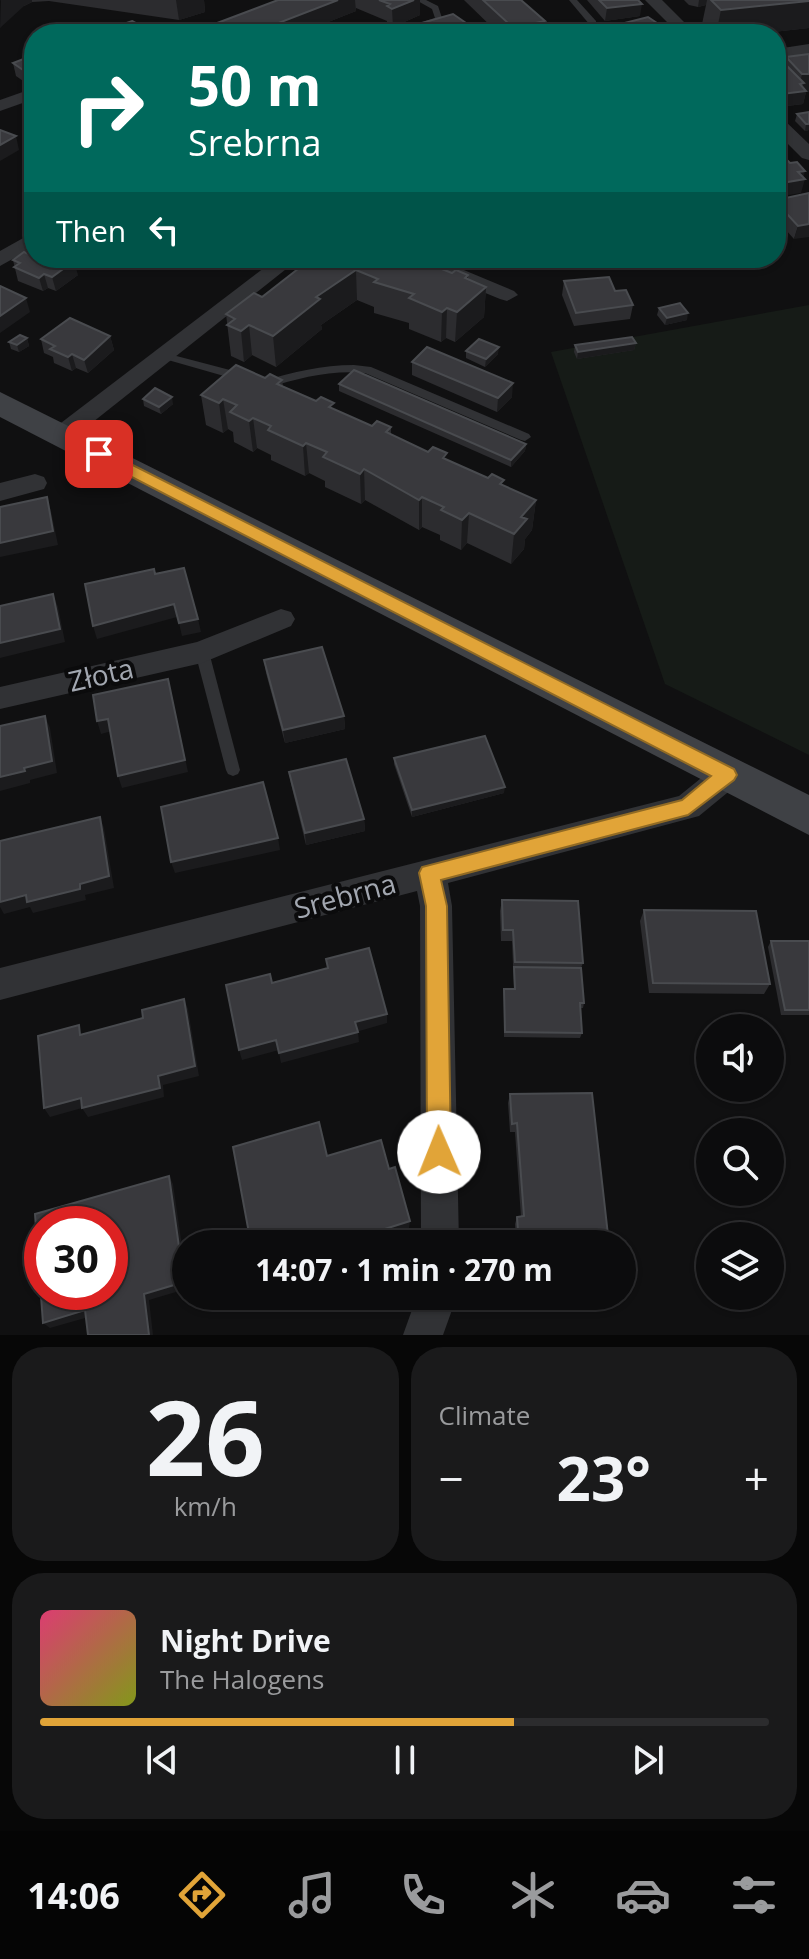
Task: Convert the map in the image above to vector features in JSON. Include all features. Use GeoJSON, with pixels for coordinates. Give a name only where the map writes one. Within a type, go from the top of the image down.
{"type":"FeatureCollection","features":[{"type":"Feature","properties":{"kind":"street"},"geometry":{"type":"LineString","coordinates":[[653,0],[678,24]]}},
{"type":"Feature","properties":{"kind":"street"},"geometry":{"type":"LineString","coordinates":[[786,52],[809,49]]}},
{"type":"Feature","properties":{"kind":"street"},"geometry":{"type":"LineString","coordinates":[[0,106],[24,101]]}},
{"type":"Feature","properties":{"kind":"street"},"geometry":{"type":"LineString","coordinates":[[801,138],[809,154]]}},
{"type":"Feature","properties":{"kind":"street"},"geometry":{"type":"LineString","coordinates":[[0,260],[24,244]]}},
{"type":"Feature","properties":{"kind":"street"},"geometry":{"type":"LineString","coordinates":[[61,435],[277,268]]}},
{"type":"Feature","properties":{"kind":"street"},"geometry":{"type":"LineString","coordinates":[[441,268],[507,295]]}},
{"type":"Feature","properties":{"kind":"street"},"geometry":{"type":"LineString","coordinates":[[0,403],[809,816]]}},
{"type":"Feature","properties":{"kind":"street"},"geometry":{"type":"LineString","coordinates":[[0,492],[35,483]]}},
{"type":"Feature","properties":{"kind":"street","name":"Złota"},"geometry":{"type":"LineString","coordinates":[[0,698],[202,652],[281,619]]}},
{"type":"Feature","properties":{"kind":"street","name":"Srebrna"},"geometry":{"type":"LineString","coordinates":[[0,984],[688,807],[727,775]]}},
{"type":"Feature","properties":{"kind":"street"},"geometry":{"type":"LineString","coordinates":[[430,873],[436,906],[440,1230]]}},
{"type":"Feature","properties":{"kind":"street"},"geometry":{"type":"LineString","coordinates":[[423,1335],[432,1310]]}},
{"type":"Feature","properties":{"kind":"lane"},"geometry":{"type":"LineString","coordinates":[[420,0],[435,8],[440,19],[423,24]]}},
{"type":"Feature","properties":{"kind":"lane"},"geometry":{"type":"LineString","coordinates":[[573,0],[593,23]]}},
{"type":"Feature","properties":{"kind":"lane"},"geometry":{"type":"LineString","coordinates":[[165,356],[267,384],[282,391]]}},
{"type":"Feature","properties":{"kind":"lane"},"geometry":{"type":"LineString","coordinates":[[267,384],[312,371],[344,368],[367,370],[525,437]]}},
{"type":"Feature","properties":{"kind":"lane"},"geometry":{"type":"LineString","coordinates":[[202,652],[233,770]]}},
{"type":"Feature","properties":{"kind":"shaded area"},"geometry":{"type":"Polygon","coordinates":[[[809,305],[809,755],[665,684],[551,352],[809,305]]]}},
{"type":"Feature","properties":{"kind":"building"},"geometry":{"type":"Polygon","coordinates":[[[278,0],[338,0],[276,24],[214,24],[278,0]]]}},
{"type":"Feature","properties":{"kind":"building"},"geometry":{"type":"Polygon","coordinates":[[[379,0],[414,0],[392,9],[387,6],[390,4],[379,0]]]}},
{"type":"Feature","properties":{"kind":"building"},"geometry":{"type":"Polygon","coordinates":[[[483,0],[521,0],[545,21],[530,24],[509,24],[483,0]]]}},
{"type":"Feature","properties":{"kind":"building"},"geometry":{"type":"Polygon","coordinates":[[[599,0],[638,0],[642,4],[607,8],[599,0]]]}},
{"type":"Feature","properties":{"kind":"building"},"geometry":{"type":"Polygon","coordinates":[[[711,0],[809,0],[809,1],[721,10],[711,0]]]}},
{"type":"Feature","properties":{"kind":"building"},"geometry":{"type":"Polygon","coordinates":[[[453,14],[467,24],[418,24],[453,14]]]}},
{"type":"Feature","properties":{"kind":"building"},"geometry":{"type":"Polygon","coordinates":[[[648,17],[658,24],[620,24],[648,17]]]}},
{"type":"Feature","properties":{"kind":"building"},"geometry":{"type":"Polygon","coordinates":[[[809,54],[809,74],[802,74],[786,57],[809,54]]]}},
{"type":"Feature","properties":{"kind":"building"},"geometry":{"type":"Polygon","coordinates":[[[24,59],[24,70],[23,70],[13,63],[24,59]]]}},
{"type":"Feature","properties":{"kind":"building"},"geometry":{"type":"Polygon","coordinates":[[[786,66],[804,83],[800,84],[806,91],[786,94],[786,66]]]}},
{"type":"Feature","properties":{"kind":"building"},"geometry":{"type":"Polygon","coordinates":[[[809,112],[809,124],[806,124],[797,114],[809,112]]]}},
{"type":"Feature","properties":{"kind":"building"},"geometry":{"type":"Polygon","coordinates":[[[0,130],[16,136],[0,145],[0,130]]]}},
{"type":"Feature","properties":{"kind":"building"},"geometry":{"type":"Polygon","coordinates":[[[786,159],[790,163],[797,162],[805,171],[798,172],[805,179],[786,182],[786,159]]]}},
{"type":"Feature","properties":{"kind":"building"},"geometry":{"type":"Polygon","coordinates":[[[809,193],[809,224],[798,226],[786,213],[786,198],[809,193]]]}},
{"type":"Feature","properties":{"kind":"building"},"geometry":{"type":"Polygon","coordinates":[[[24,252],[24,268],[64,268],[52,277],[44,274],[39,278],[14,267],[20,263],[13,260],[24,252]]]}},
{"type":"Feature","properties":{"kind":"building"},"geometry":{"type":"Polygon","coordinates":[[[299,268],[439,268],[452,273],[456,270],[468,275],[465,278],[486,287],[457,312],[447,308],[442,312],[409,298],[414,294],[374,282],[378,279],[356,270],[316,297],[320,299],[273,336],[249,325],[241,331],[227,325],[235,319],[226,314],[254,293],[262,297],[299,268]]]}},
{"type":"Feature","properties":{"kind":"building"},"geometry":{"type":"Polygon","coordinates":[[[609,277],[615,291],[626,290],[633,305],[576,313],[564,281],[609,277]]]}},
{"type":"Feature","properties":{"kind":"building"},"geometry":{"type":"Polygon","coordinates":[[[0,286],[26,298],[0,316],[0,286]]]}},
{"type":"Feature","properties":{"kind":"building"},"geometry":{"type":"Polygon","coordinates":[[[680,303],[688,313],[667,318],[659,308],[680,303]]]}},
{"type":"Feature","properties":{"kind":"building"},"geometry":{"type":"Polygon","coordinates":[[[70,318],[110,336],[84,360],[50,349],[55,346],[41,339],[70,318]]]}},
{"type":"Feature","properties":{"kind":"building"},"geometry":{"type":"Polygon","coordinates":[[[20,335],[27,338],[17,345],[9,342],[20,335]]]}},
{"type":"Feature","properties":{"kind":"building"},"geometry":{"type":"Polygon","coordinates":[[[632,337],[636,343],[578,352],[575,345],[632,337]]]}},
{"type":"Feature","properties":{"kind":"building"},"geometry":{"type":"Polygon","coordinates":[[[479,339],[499,347],[486,359],[466,351],[479,339]]]}},
{"type":"Feature","properties":{"kind":"building"},"geometry":{"type":"Polygon","coordinates":[[[427,347],[513,383],[498,398],[412,362],[427,347]]]}},
{"type":"Feature","properties":{"kind":"building"},"geometry":{"type":"Polygon","coordinates":[[[236,365],[265,378],[270,374],[282,380],[277,384],[316,401],[321,397],[334,403],[329,407],[372,426],[377,421],[391,427],[386,432],[428,452],[433,447],[447,453],[443,458],[488,478],[492,474],[504,480],[500,484],[536,500],[521,517],[527,519],[514,534],[469,513],[462,520],[441,510],[444,507],[422,497],[419,500],[364,469],[360,474],[323,457],[327,452],[306,443],[303,446],[268,430],[271,426],[230,412],[237,405],[223,399],[219,403],[201,395],[236,365]]]}},
{"type":"Feature","properties":{"kind":"building"},"geometry":{"type":"Polygon","coordinates":[[[354,370],[526,444],[511,460],[339,384],[354,370]]]}},
{"type":"Feature","properties":{"kind":"building"},"geometry":{"type":"Polygon","coordinates":[[[155,388],[172,397],[159,407],[143,399],[155,388]]]}},
{"type":"Feature","properties":{"kind":"building"},"geometry":{"type":"Polygon","coordinates":[[[47,497],[53,531],[0,543],[0,507],[47,497]]]}},
{"type":"Feature","properties":{"kind":"building"},"geometry":{"type":"Polygon","coordinates":[[[184,568],[198,619],[179,623],[174,604],[93,626],[85,584],[154,569],[155,574],[184,568]]]}},
{"type":"Feature","properties":{"kind":"building"},"geometry":{"type":"Polygon","coordinates":[[[53,594],[60,629],[0,643],[0,606],[53,594]]]}},
{"type":"Feature","properties":{"kind":"building"},"geometry":{"type":"Polygon","coordinates":[[[322,647],[344,716],[283,730],[264,660],[322,647]]]}},
{"type":"Feature","properties":{"kind":"building"},"geometry":{"type":"Polygon","coordinates":[[[168,679],[185,760],[118,776],[108,719],[97,721],[93,695],[168,679]]]}},
{"type":"Feature","properties":{"kind":"building"},"geometry":{"type":"Polygon","coordinates":[[[45,716],[52,761],[0,777],[0,726],[45,716]]]}},
{"type":"Feature","properties":{"kind":"building"},"geometry":{"type":"Polygon","coordinates":[[[485,736],[505,787],[412,810],[394,758],[485,736]]]}},
{"type":"Feature","properties":{"kind":"building"},"geometry":{"type":"Polygon","coordinates":[[[346,759],[364,819],[305,833],[289,772],[346,759]]]}},
{"type":"Feature","properties":{"kind":"building"},"geometry":{"type":"Polygon","coordinates":[[[263,782],[278,838],[171,862],[161,807],[263,782]]]}},
{"type":"Feature","properties":{"kind":"building"},"geometry":{"type":"Polygon","coordinates":[[[100,817],[109,876],[80,884],[80,889],[27,902],[26,895],[0,902],[0,841],[100,817]]]}},
{"type":"Feature","properties":{"kind":"building"},"geometry":{"type":"Polygon","coordinates":[[[502,900],[578,901],[583,963],[515,962],[513,930],[503,930],[502,900]]]}},
{"type":"Feature","properties":{"kind":"building"},"geometry":{"type":"Polygon","coordinates":[[[644,910],[756,911],[770,984],[653,983],[644,910]]]}},
{"type":"Feature","properties":{"kind":"building"},"geometry":{"type":"Polygon","coordinates":[[[771,941],[809,941],[809,1010],[785,1010],[771,941]]]}},
{"type":"Feature","properties":{"kind":"building"},"geometry":{"type":"Polygon","coordinates":[[[369,948],[387,1014],[355,1022],[358,1032],[279,1053],[276,1040],[239,1050],[226,985],[270,974],[272,983],[328,968],[326,959],[369,948]]]}},
{"type":"Feature","properties":{"kind":"building"},"geometry":{"type":"Polygon","coordinates":[[[514,967],[581,968],[584,1003],[580,1003],[582,1033],[505,1032],[504,989],[515,989],[514,967]]]}},
{"type":"Feature","properties":{"kind":"building"},"geometry":{"type":"Polygon","coordinates":[[[184,999],[195,1066],[158,1076],[160,1088],[82,1108],[81,1098],[44,1108],[38,1036],[79,1025],[80,1035],[143,1018],[142,1010],[184,999]]]}},
{"type":"Feature","properties":{"kind":"building"},"geometry":{"type":"Polygon","coordinates":[[[592,1093],[607,1230],[518,1230],[517,1217],[524,1216],[517,1123],[512,1124],[510,1094],[592,1093]]]}},
{"type":"Feature","properties":{"kind":"building"},"geometry":{"type":"Polygon","coordinates":[[[319,1122],[327,1156],[381,1140],[389,1169],[395,1167],[410,1221],[382,1230],[248,1230],[233,1147],[319,1122]]]}},
{"type":"Feature","properties":{"kind":"building"},"geometry":{"type":"Polygon","coordinates":[[[169,1176],[177,1230],[172,1230],[172,1286],[144,1294],[149,1335],[88,1335],[85,1310],[128,1310],[128,1206],[63,1206],[169,1176]]]}},
{"type":"Feature","properties":{"kind":"building"},"geometry":{"type":"Polygon","coordinates":[[[42,1310],[85,1310],[43,1323],[42,1310]]]}},
{"type":"Feature","properties":{"kind":"route"},"geometry":{"type":"LineString","coordinates":[[99,454],[727,775],[688,807],[430,873],[436,906],[439,1152]]}}]}
